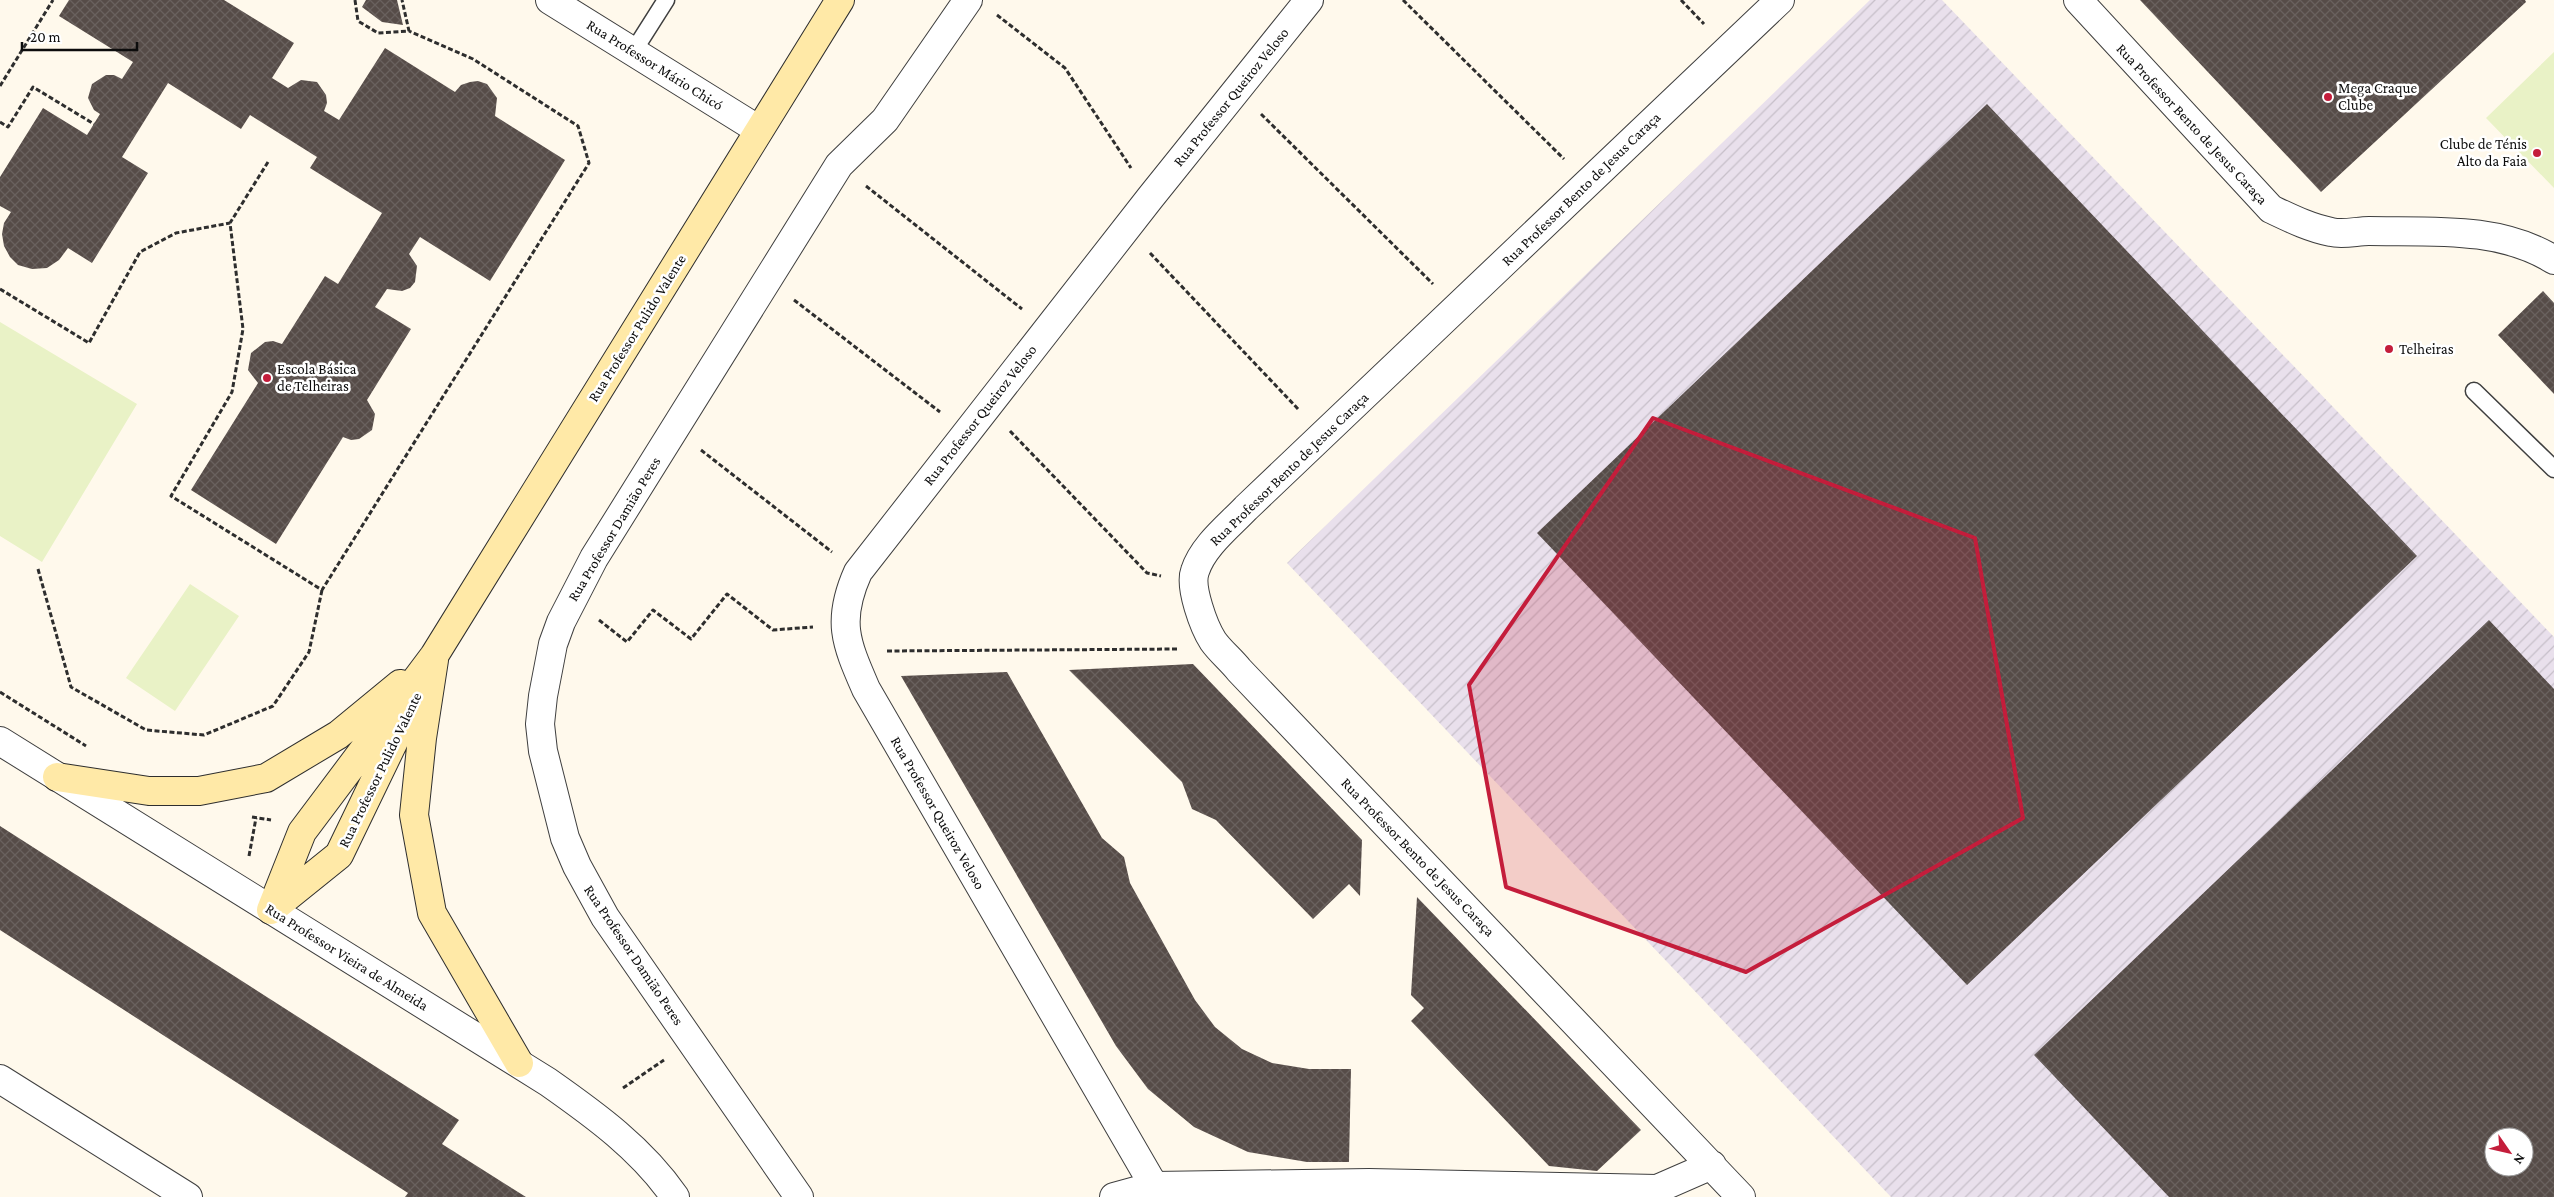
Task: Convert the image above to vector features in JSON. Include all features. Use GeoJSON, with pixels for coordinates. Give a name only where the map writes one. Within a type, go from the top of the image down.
{"type":"FeatureCollection","features":[{"type":"Feature","properties":{"kind":"main road","name":"Rua Professor Pulido Valente"},"geometry":{"type":"LineString","coordinates":[[271,910],[302,832],[434,656],[840,0]]}},
{"type":"Feature","properties":{"kind":"main road","name":"Rua Professor Pulido Valente"},"geometry":{"type":"LineString","coordinates":[[271,910],[339,855],[434,656]]}},
{"type":"Feature","properties":{"kind":"main road"},"geometry":{"type":"LineString","coordinates":[[58,777],[149,791],[199,791],[266,778],[338,734],[434,656]]}},
{"type":"Feature","properties":{"kind":"main road"},"geometry":{"type":"LineString","coordinates":[[434,656],[422,738],[414,815],[432,913],[519,1063]]}},
{"type":"Feature","properties":{"kind":"street","name":"Rua Professor Mário Chicó"},"geometry":{"type":"LineString","coordinates":[[550,0],[759,130]]}},
{"type":"Feature","properties":{"kind":"street","name":"Rua Professor Damião Peres"},"geometry":{"type":"LineString","coordinates":[[799,1197],[605,917],[577,866],[564,838],[543,751],[540,724],[547,668],[553,644],[571,600],[594,558],[767,278],[840,165],[885,120],[968,0]]}},
{"type":"Feature","properties":{"kind":"street","name":"Rua Professor Queiroz Veloso"},"geometry":{"type":"LineString","coordinates":[[1154,1186],[866,689],[851,655],[844,614],[849,594],[858,572],[1150,198],[1309,0]]}},
{"type":"Feature","properties":{"kind":"street","name":"Rua Professor Bento de Jesus Caraça"},"geometry":{"type":"LineString","coordinates":[[1741,1197],[1213,640],[1200,610],[1194,584],[1194,571],[1208,548],[1253,501],[1780,0]]}},
{"type":"Feature","properties":{"kind":"street","name":"Rua Professor Bento de Jesus Caraça"},"geometry":{"type":"LineString","coordinates":[[2078,0],[2271,209],[2300,223],[2333,233],[2367,231],[2493,235],[2537,249],[2554,260]]}},
{"type":"Feature","properties":{"kind":"street","name":"Rua Professor Vieira de Almeida"},"geometry":{"type":"LineString","coordinates":[[0,741],[519,1063],[601,1119],[638,1152],[675,1197]]}},
{"type":"Feature","properties":{"kind":"street"},"geometry":{"type":"LineString","coordinates":[[0,1079],[188,1197]]}},
{"type":"Feature","properties":{"kind":"street"},"geometry":{"type":"LineString","coordinates":[[1114,1197],[1154,1186],[1369,1183],[1657,1189],[1712,1165]]}},
{"type":"Feature","properties":{"kind":"lane"},"geometry":{"type":"LineString","coordinates":[[633,52],[666,0]]}},
{"type":"Feature","properties":{"kind":"lane"},"geometry":{"type":"LineString","coordinates":[[2474,391],[2554,469]]}},
{"type":"Feature","properties":{"kind":"path"},"geometry":{"type":"LineString","coordinates":[[0,86],[53,0]]}},
{"type":"Feature","properties":{"kind":"path"},"geometry":{"type":"LineString","coordinates":[[38,569],[71,687],[146,730],[204,735],[273,706],[309,652],[322,590],[589,164],[578,126],[473,59],[409,31],[378,33],[358,21],[355,0]]}},
{"type":"Feature","properties":{"kind":"path"},"geometry":{"type":"LineString","coordinates":[[402,0],[409,31]]}},
{"type":"Feature","properties":{"kind":"path"},"geometry":{"type":"LineString","coordinates":[[1403,0],[1564,160]]}},
{"type":"Feature","properties":{"kind":"path"},"geometry":{"type":"LineString","coordinates":[[1681,0],[1707,27]]}},
{"type":"Feature","properties":{"kind":"path"},"geometry":{"type":"LineString","coordinates":[[993,11],[1065,68],[1150,198]]}},
{"type":"Feature","properties":{"kind":"path"},"geometry":{"type":"LineString","coordinates":[[0,122],[8,127],[33,87],[94,124]]}},
{"type":"Feature","properties":{"kind":"path"},"geometry":{"type":"LineString","coordinates":[[1255,109],[1440,292]]}},
{"type":"Feature","properties":{"kind":"path"},"geometry":{"type":"LineString","coordinates":[[268,162],[230,223],[243,329],[232,392],[171,496],[322,590]]}},
{"type":"Feature","properties":{"kind":"path"},"geometry":{"type":"LineString","coordinates":[[840,165],[1048,329]]}},
{"type":"Feature","properties":{"kind":"path"},"geometry":{"type":"LineString","coordinates":[[0,289],[89,343],[140,252],[176,233],[230,223]]}},
{"type":"Feature","properties":{"kind":"path"},"geometry":{"type":"LineString","coordinates":[[1147,249],[1300,411]]}},
{"type":"Feature","properties":{"kind":"path"},"geometry":{"type":"LineString","coordinates":[[767,278],[966,432]]}},
{"type":"Feature","properties":{"kind":"path"},"geometry":{"type":"LineString","coordinates":[[1006,427],[1147,573],[1164,576]]}},
{"type":"Feature","properties":{"kind":"path"},"geometry":{"type":"LineString","coordinates":[[674,429],[858,572]]}},
{"type":"Feature","properties":{"kind":"path"},"geometry":{"type":"LineString","coordinates":[[623,1088],[692,1042]]}},
{"type":"Feature","properties":{"kind":"highlighted area"},"geometry":{"type":"Polygon","coordinates":[[[1653,418],[1975,538],[2023,818],[1746,972],[1506,887],[1469,685],[1653,418]]]}},
{"type":"Feature","properties":{"kind":"shaded area"},"geometry":{"type":"Polygon","coordinates":[[[1870,0],[1942,0],[2554,637],[2554,1197],[1891,1197],[1287,563],[1870,0]]]}},
{"type":"Feature","properties":{"kind":"green space","name":"Clube de Ténis Alto da Faia"},"geometry":{"type":"Polygon","coordinates":[[[2554,52],[2554,188],[2486,118],[2554,52]]]}},
{"type":"Feature","properties":{"kind":"green space"},"geometry":{"type":"Polygon","coordinates":[[[0,322],[137,404],[42,562],[0,536],[0,322]]]}},
{"type":"Feature","properties":{"kind":"green space"},"geometry":{"type":"Polygon","coordinates":[[[190,584],[239,616],[175,711],[126,678],[190,584]]]}},
{"type":"Feature","properties":{"kind":"building"},"geometry":{"type":"Polygon","coordinates":[[[69,0],[224,0],[294,43],[272,78],[288,88],[301,80],[317,82],[326,95],[327,103],[324,111],[339,120],[385,48],[455,92],[461,85],[470,82],[478,81],[487,84],[497,98],[495,116],[565,160],[490,281],[420,237],[409,254],[417,266],[415,282],[410,288],[402,291],[387,289],[375,307],[411,329],[367,400],[375,414],[372,430],[359,439],[351,440],[343,437],[276,544],[191,490],[258,383],[248,370],[251,353],[265,342],[273,341],[282,344],[325,276],[338,284],[382,213],[310,168],[317,157],[250,115],[241,129],[168,83],[122,157],[148,173],[92,263],[68,248],[59,260],[47,268],[32,269],[18,265],[10,257],[4,246],[2,234],[4,223],[11,212],[0,206],[0,177],[43,108],[87,135],[100,114],[94,110],[88,98],[92,84],[106,75],[114,75],[122,79],[133,62],[59,16],[69,0]]]}},
{"type":"Feature","properties":{"kind":"building"},"geometry":{"type":"Polygon","coordinates":[[[366,0],[397,0],[403,25],[382,22],[362,7],[366,0]]]}},
{"type":"Feature","properties":{"kind":"building","name":"Mega Craque Clube"},"geometry":{"type":"Polygon","coordinates":[[[2140,0],[2525,0],[2526,2],[2321,192],[2140,0]]]}},
{"type":"Feature","properties":{"kind":"building"},"geometry":{"type":"Polygon","coordinates":[[[1987,104],[2417,556],[1967,985],[1537,533],[1987,104]]]}},
{"type":"Feature","properties":{"kind":"building"},"geometry":{"type":"Polygon","coordinates":[[[2543,291],[2554,303],[2554,394],[2498,335],[2543,291]]]}},
{"type":"Feature","properties":{"kind":"building"},"geometry":{"type":"Polygon","coordinates":[[[2489,620],[2554,689],[2554,1197],[2169,1197],[2034,1055],[2489,620]]]}},
{"type":"Feature","properties":{"kind":"building"},"geometry":{"type":"Polygon","coordinates":[[[1193,664],[1362,840],[1360,896],[1349,884],[1313,919],[1216,820],[1192,809],[1182,782],[1069,670],[1193,664]]]}},
{"type":"Feature","properties":{"kind":"building"},"geometry":{"type":"Polygon","coordinates":[[[1007,672],[1102,838],[1124,857],[1130,883],[1195,1000],[1215,1027],[1242,1049],[1272,1063],[1309,1069],[1351,1069],[1349,1162],[1307,1162],[1248,1152],[1194,1127],[1148,1089],[1116,1046],[901,676],[1007,672]]]}},
{"type":"Feature","properties":{"kind":"building"},"geometry":{"type":"Polygon","coordinates":[[[0,826],[459,1120],[442,1144],[526,1197],[405,1197],[408,1193],[0,930],[0,826]]]}},
{"type":"Feature","properties":{"kind":"building"},"geometry":{"type":"Polygon","coordinates":[[[1417,897],[1641,1130],[1597,1171],[1549,1166],[1411,1021],[1424,1008],[1411,995],[1417,897]]]}},
{"type":"Feature","properties":{"kind":"place","name":"Mega Craque Clube"},"geometry":{"type":"Point","coordinates":[2328,97]}},
{"type":"Feature","properties":{"kind":"place","name":"Clube de Ténis Alto da Faia"},"geometry":{"type":"Point","coordinates":[2537,153]}},
{"type":"Feature","properties":{"kind":"place","name":"Telheiras"},"geometry":{"type":"Point","coordinates":[2389,349]}},
{"type":"Feature","properties":{"kind":"place","name":"Escola Básica de Telheiras"},"geometry":{"type":"Point","coordinates":[267,378]}}]}
